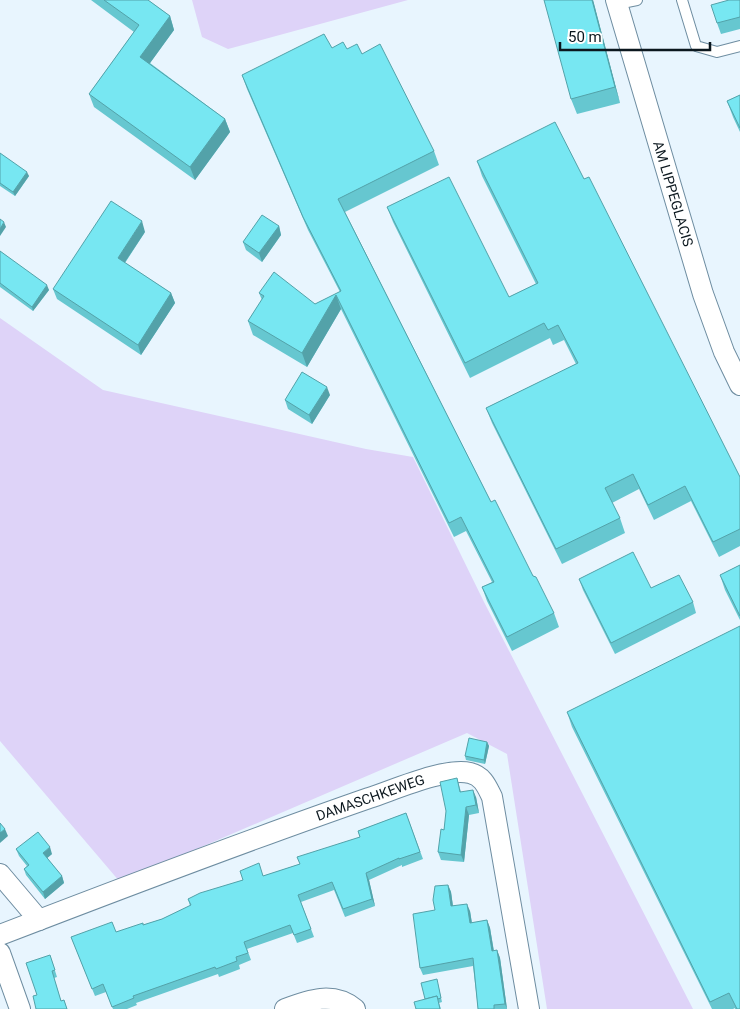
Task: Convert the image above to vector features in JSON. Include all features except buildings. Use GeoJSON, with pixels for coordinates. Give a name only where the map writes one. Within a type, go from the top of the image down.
{"type":"FeatureCollection","features":[{"type":"Feature","properties":{"kind":"street","name":"AM LIPPEGLACIS"},"geometry":{"type":"LineString","coordinates":[[617,2],[703,294],[724,352],[740,385]]}},
{"type":"Feature","properties":{"kind":"street","name":"DAMASCHKEWEG"},"geometry":{"type":"LineString","coordinates":[[0,936],[331,811],[452,772],[471,773],[483,780],[492,797],[529,1009]]}},
{"type":"Feature","properties":{"kind":"street"},"geometry":{"type":"LineString","coordinates":[[0,874],[39,920]]}},
{"type":"Feature","properties":{"kind":"street"},"geometry":{"type":"LineString","coordinates":[[0,953],[20,1009]]}},
{"type":"Feature","properties":{"kind":"street"},"geometry":{"type":"LineString","coordinates":[[285,1009],[329,997],[347,1002],[355,1009]]}},
{"type":"Feature","properties":{"kind":"lane"},"geometry":{"type":"LineString","coordinates":[[617,2],[637,0]]}},
{"type":"Feature","properties":{"kind":"lane"},"geometry":{"type":"LineString","coordinates":[[682,0],[696,46],[717,52],[740,46]]}},
{"type":"Feature","properties":{"kind":"shaded area"},"geometry":{"type":"Polygon","coordinates":[[[192,0],[408,0],[228,49],[202,37],[192,0]]]}},
{"type":"Feature","properties":{"kind":"shaded area"},"geometry":{"type":"Polygon","coordinates":[[[0,318],[103,390],[366,449],[413,457],[484,602],[693,1009],[547,1009],[507,754],[467,733],[120,882],[0,741],[0,318]]]}}]}
